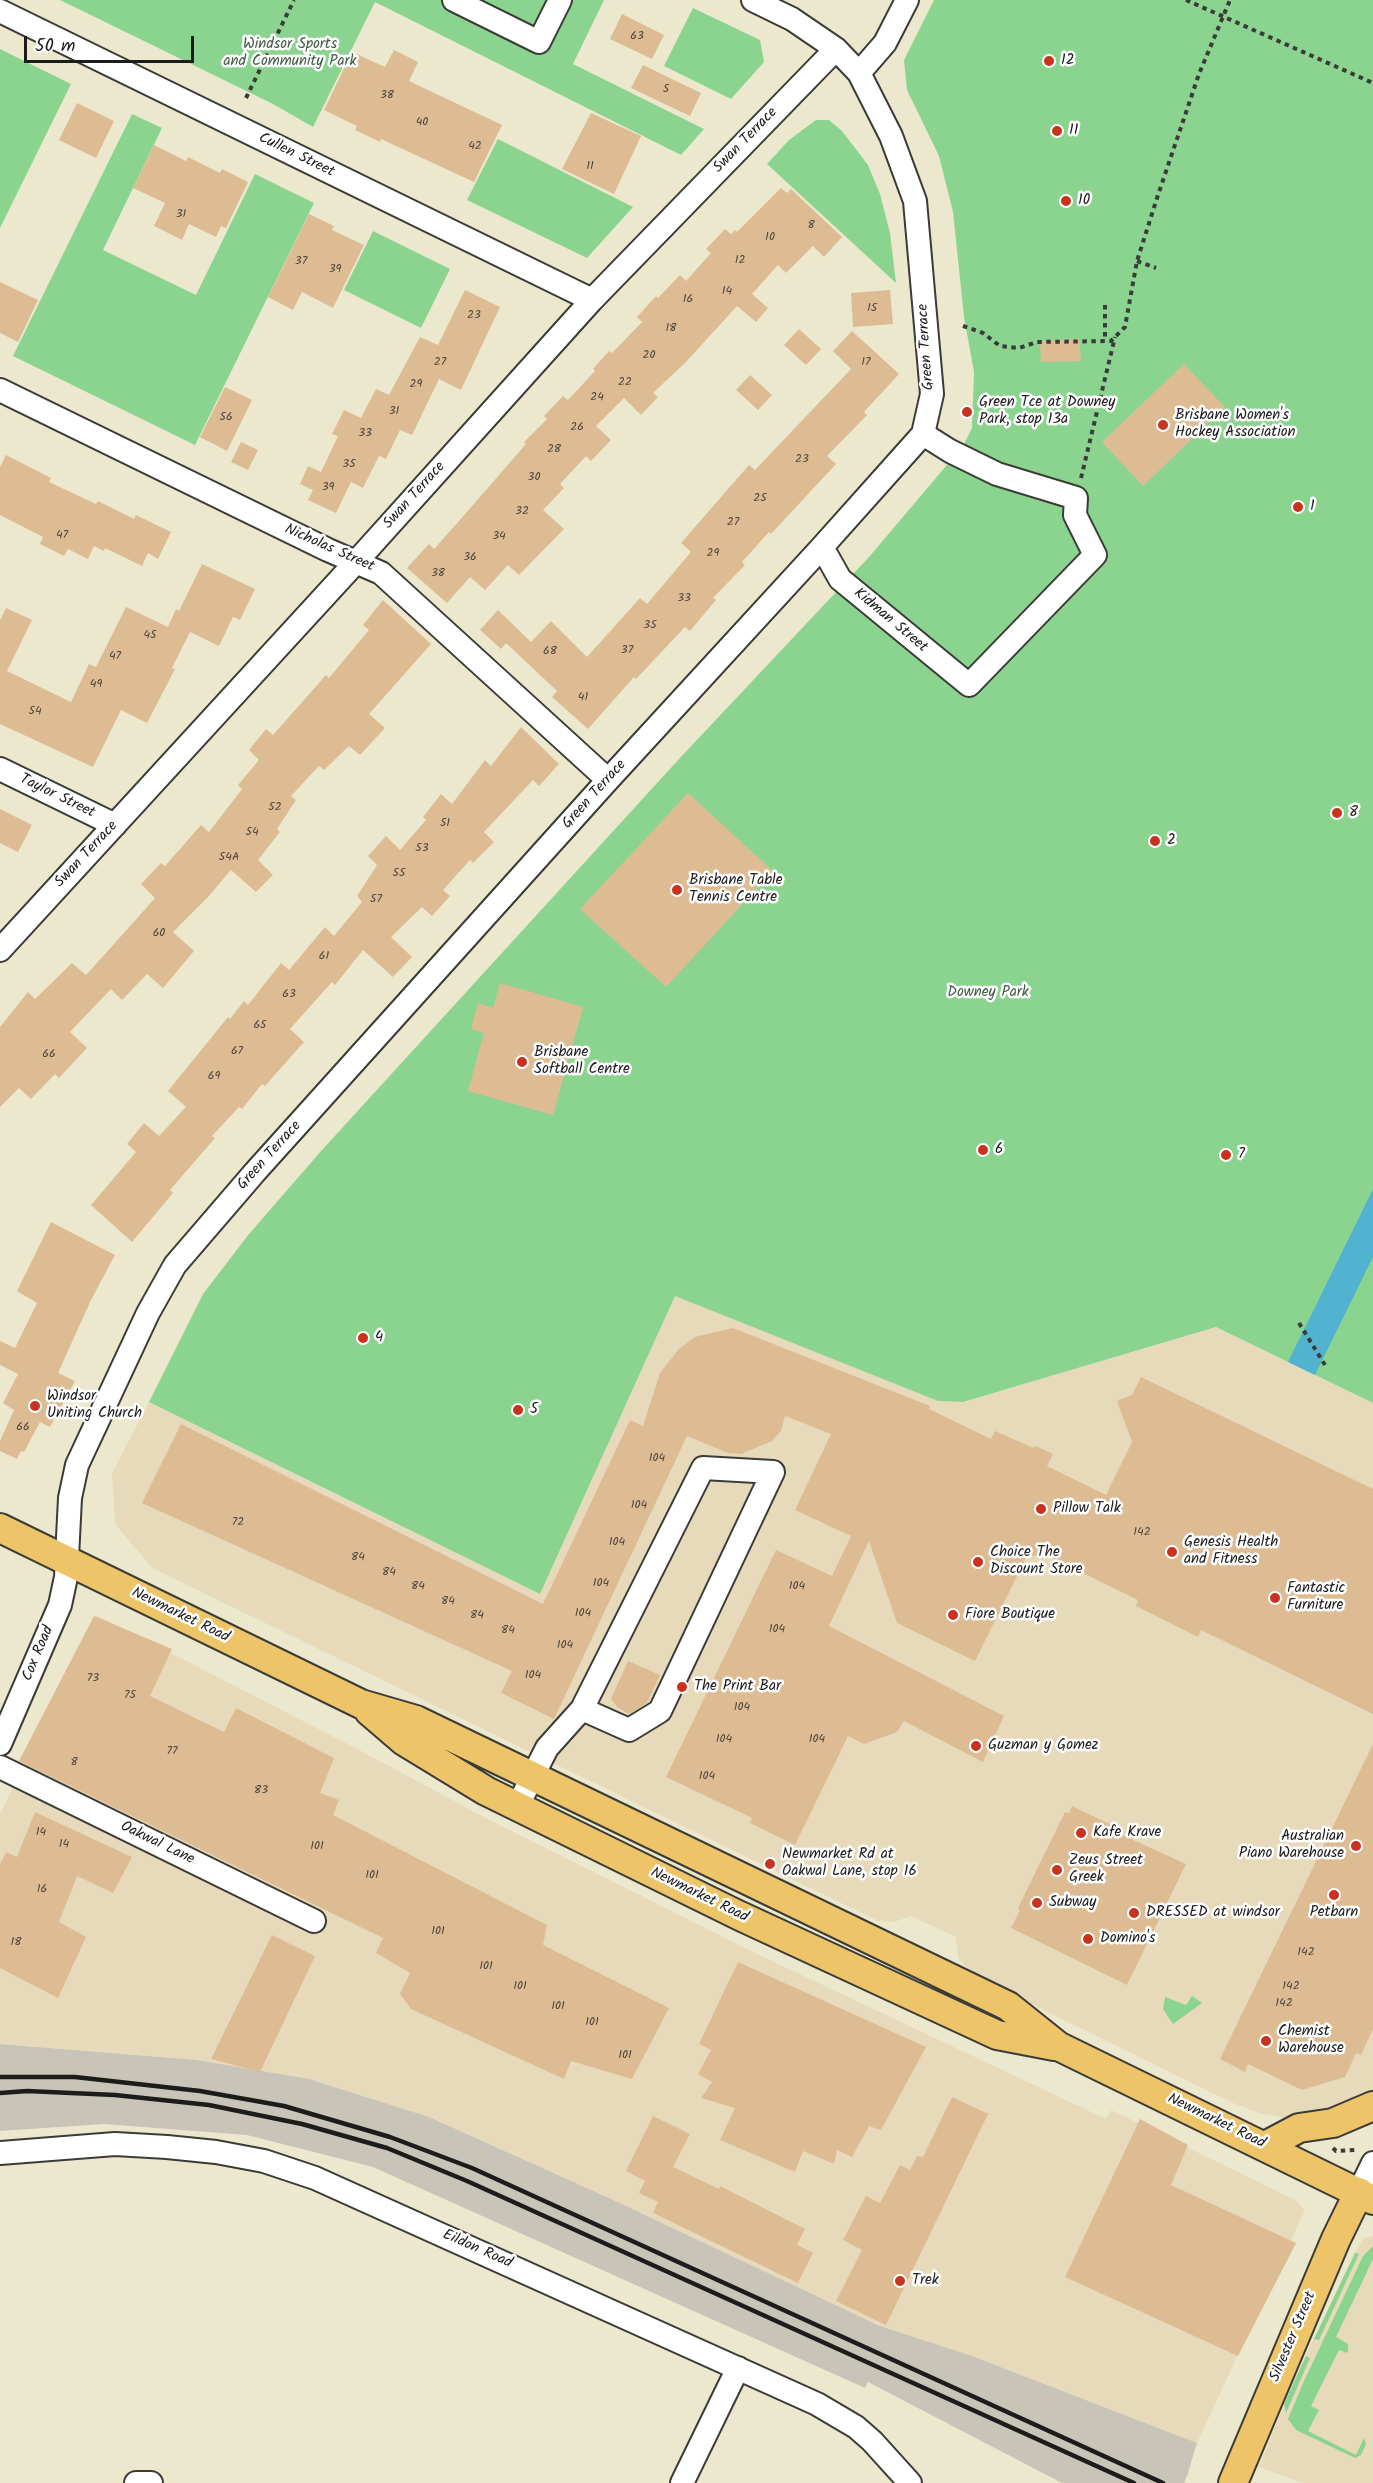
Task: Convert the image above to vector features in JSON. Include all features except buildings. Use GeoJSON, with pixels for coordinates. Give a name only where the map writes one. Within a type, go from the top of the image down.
{"type":"FeatureCollection","features":[{"type":"Feature","properties":{"kind":"main road","name":"Newmarket Road"},"geometry":{"type":"LineString","coordinates":[[0,1528],[361,1704],[416,1720],[1008,2006],[1058,2046],[1366,2196]]}},
{"type":"Feature","properties":{"kind":"main road","name":"Newmarket Road"},"geometry":{"type":"LineString","coordinates":[[361,1704],[404,1741],[517,1807],[738,1916],[997,2035],[1058,2046]]}},
{"type":"Feature","properties":{"kind":"main road"},"geometry":{"type":"LineString","coordinates":[[1265,2146],[1299,2127],[1333,2123],[1373,2106]]}},
{"type":"Feature","properties":{"kind":"main road","name":"Silvester Street"},"geometry":{"type":"LineString","coordinates":[[1233,2483],[1331,2249],[1366,2196]]}},
{"type":"Feature","properties":{"kind":"street"},"geometry":{"type":"LineString","coordinates":[[454,0],[539,42],[560,0]]}},
{"type":"Feature","properties":{"kind":"street","name":"Green Terrace"},"geometry":{"type":"LineString","coordinates":[[67,1561],[70,1498],[77,1465],[148,1313],[175,1265],[263,1163],[923,434],[932,394],[915,201],[891,136],[859,73],[836,49],[792,19],[753,0]]}},
{"type":"Feature","properties":{"kind":"street"},"geometry":{"type":"LineString","coordinates":[[859,73],[885,43],[908,0]]}},
{"type":"Feature","properties":{"kind":"street","name":"Cullen Street"},"geometry":{"type":"LineString","coordinates":[[0,11],[592,300]]}},
{"type":"Feature","properties":{"kind":"street","name":"Swan Terrace"},"geometry":{"type":"LineString","coordinates":[[0,950],[356,562],[592,300],[836,49]]}},
{"type":"Feature","properties":{"kind":"street","name":"Nicholas Street"},"geometry":{"type":"LineString","coordinates":[[0,390],[381,573],[608,780]]}},
{"type":"Feature","properties":{"kind":"street"},"geometry":{"type":"LineString","coordinates":[[923,434],[997,474],[1076,498]]}},
{"type":"Feature","properties":{"kind":"street","name":"Kidman Street"},"geometry":{"type":"LineString","coordinates":[[822,547],[840,579],[969,685],[1095,555],[1075,515],[1076,498]]}},
{"type":"Feature","properties":{"kind":"street","name":"Taylor Street"},"geometry":{"type":"LineString","coordinates":[[0,769],[115,825]]}},
{"type":"Feature","properties":{"kind":"street"},"geometry":{"type":"LineString","coordinates":[[517,1807],[556,1736],[582,1709],[703,1468],[773,1472],[660,1712],[629,1730],[582,1709]]}},
{"type":"Feature","properties":{"kind":"street","name":"Cox Road"},"geometry":{"type":"LineString","coordinates":[[0,1744],[60,1605],[67,1561]]}},
{"type":"Feature","properties":{"kind":"street","name":"Oakwal Lane"},"geometry":{"type":"LineString","coordinates":[[0,1767],[314,1921]]}},
{"type":"Feature","properties":{"kind":"street","name":"Eildon Road"},"geometry":{"type":"LineString","coordinates":[[0,2152],[115,2144],[216,2152],[264,2161],[315,2178],[817,2404],[856,2427],[910,2483]]}},
{"type":"Feature","properties":{"kind":"street"},"geometry":{"type":"LineString","coordinates":[[1366,2196],[1373,2163]]}},
{"type":"Feature","properties":{"kind":"street"},"geometry":{"type":"LineString","coordinates":[[682,2483],[738,2368]]}},
{"type":"Feature","properties":{"kind":"street"},"geometry":{"type":"LineString","coordinates":[[136,2483],[151,2483]]}},
{"type":"Feature","properties":{"kind":"path"},"geometry":{"type":"LineString","coordinates":[[246,98],[294,0]]}},
{"type":"Feature","properties":{"kind":"path"},"geometry":{"type":"LineString","coordinates":[[1186,0],[1373,83]]}},
{"type":"Feature","properties":{"kind":"path"},"geometry":{"type":"LineString","coordinates":[[963,326],[983,333],[1000,346],[1019,348],[1037,342],[1111,341],[1125,327],[1137,261],[1199,74],[1230,0]]}},
{"type":"Feature","properties":{"kind":"path"},"geometry":{"type":"LineString","coordinates":[[1137,261],[1156,268]]}},
{"type":"Feature","properties":{"kind":"path"},"geometry":{"type":"LineString","coordinates":[[1105,305],[1105,341]]}},
{"type":"Feature","properties":{"kind":"path"},"geometry":{"type":"LineString","coordinates":[[1076,498],[1116,336]]}},
{"type":"Feature","properties":{"kind":"path"},"geometry":{"type":"LineString","coordinates":[[1299,1323],[1325,1365]]}},
{"type":"Feature","properties":{"kind":"shaded area"},"geometry":{"type":"Polygon","coordinates":[[[675,1296],[938,1401],[963,1402],[1216,1327],[1373,1403],[1373,2094],[1361,2102],[1293,2119],[1259,2113],[1233,2103],[971,1972],[958,1958],[956,1937],[911,1916],[894,1922],[878,1921],[152,1568],[115,1524],[112,1473],[149,1402],[540,1594],[675,1296]]]}},
{"type":"Feature","properties":{"kind":"shaded area"},"geometry":{"type":"Polygon","coordinates":[[[97,1615],[482,1816],[751,1951],[1106,2119],[1111,2110],[1295,2200],[1305,2210],[1197,2443],[972,2356],[880,2326],[609,2198],[429,2117],[309,2079],[197,2060],[0,2044],[0,1814],[97,1615]]]}},
{"type":"Feature","properties":{"kind":"shaded area"},"geometry":{"type":"Polygon","coordinates":[[[0,2044],[197,2060],[309,2079],[429,2117],[609,2198],[880,2326],[972,2356],[1197,2443],[1187,2476],[1184,2483],[1062,2483],[868,2382],[865,2388],[373,2167],[247,2135],[104,2124],[0,2131],[0,2044]]]}},
{"type":"Feature","properties":{"kind":"shaded area"},"geometry":{"type":"Polygon","coordinates":[[[1373,2235],[1373,2483],[1302,2483],[1259,2467],[1296,2376],[1356,2251],[1363,2239],[1373,2235]]]}},
{"type":"Feature","properties":{"kind":"green space","name":"Windsor Sports and Community Park"},"geometry":{"type":"Polygon","coordinates":[[[60,0],[604,0],[573,64],[704,129],[681,155],[375,2],[313,127],[273,104],[60,0]]]}},
{"type":"Feature","properties":{"kind":"green space","name":"Downey Park"},"geometry":{"type":"Polygon","coordinates":[[[934,0],[1373,0],[1373,1403],[1216,1327],[963,1402],[938,1401],[675,1296],[540,1594],[149,1402],[203,1294],[249,1234],[322,1150],[679,759],[869,557],[963,446],[972,428],[974,372],[964,317],[953,212],[939,156],[907,90],[904,60],[934,0]]]}},
{"type":"Feature","properties":{"kind":"green space"},"geometry":{"type":"Polygon","coordinates":[[[693,8],[760,40],[764,62],[731,99],[664,66],[693,8]]]}},
{"type":"Feature","properties":{"kind":"green space"},"geometry":{"type":"Polygon","coordinates":[[[0,49],[71,84],[0,228],[0,49]]]}},
{"type":"Feature","properties":{"kind":"green space"},"geometry":{"type":"Polygon","coordinates":[[[132,114],[162,128],[103,250],[196,295],[255,174],[314,203],[195,445],[13,356],[132,114]]]}},
{"type":"Feature","properties":{"kind":"green space"},"geometry":{"type":"Polygon","coordinates":[[[816,120],[829,120],[842,131],[868,165],[880,194],[890,233],[896,283],[767,164],[789,140],[816,120]]]}},
{"type":"Feature","properties":{"kind":"green space"},"geometry":{"type":"Polygon","coordinates":[[[498,139],[633,207],[587,258],[467,200],[498,139]]]}},
{"type":"Feature","properties":{"kind":"green space"},"geometry":{"type":"Polygon","coordinates":[[[373,231],[450,269],[421,328],[344,290],[373,231]]]}},
{"type":"Feature","properties":{"kind":"green space"},"geometry":{"type":"Polygon","coordinates":[[[1192,1996],[1202,2003],[1173,2024],[1163,2009],[1165,1997],[1186,2005],[1192,1996]]]}},
{"type":"Feature","properties":{"kind":"green space"},"geometry":{"type":"Polygon","coordinates":[[[1373,2246],[1373,2259],[1336,2337],[1348,2344],[1347,2353],[1339,2350],[1311,2406],[1319,2410],[1308,2431],[1356,2455],[1364,2438],[1366,2444],[1361,2455],[1355,2458],[1296,2430],[1288,2419],[1363,2256],[1373,2246]]]}},
{"type":"Feature","properties":{"kind":"green space"},"geometry":{"type":"Polygon","coordinates":[[[1355,2253],[1359,2254],[1319,2340],[1314,2339],[1355,2253]]]}},
{"type":"Feature","properties":{"kind":"green space"},"geometry":{"type":"Polygon","coordinates":[[[1306,2356],[1310,2358],[1286,2413],[1284,2404],[1306,2356]]]}},
{"type":"Feature","properties":{"kind":"water"},"geometry":{"type":"Polygon","coordinates":[[[1373,1189],[1373,1257],[1315,1375],[1288,1362],[1373,1189]]]}},
{"type":"Feature","properties":{"kind":"railway"},"geometry":{"type":"LineString","coordinates":[[0,2077],[75,2077],[200,2091],[284,2106],[390,2137],[472,2168],[1163,2483]]}},
{"type":"Feature","properties":{"kind":"railway"},"geometry":{"type":"LineString","coordinates":[[0,2093],[27,2091],[115,2095],[209,2105],[302,2124],[387,2148],[467,2181],[1134,2483]]}},
{"type":"Feature","properties":{"kind":"place","name":"12"},"geometry":{"type":"Point","coordinates":[1049,61]}},
{"type":"Feature","properties":{"kind":"place","name":"11"},"geometry":{"type":"Point","coordinates":[1057,131]}},
{"type":"Feature","properties":{"kind":"place","name":"10"},"geometry":{"type":"Point","coordinates":[1066,201]}},
{"type":"Feature","properties":{"kind":"place","name":"Green Tce at Downey Park, stop 13a"},"geometry":{"type":"Point","coordinates":[967,412]}},
{"type":"Feature","properties":{"kind":"place","name":"Brisbane Women's Hockey Association"},"geometry":{"type":"Point","coordinates":[1163,425]}},
{"type":"Feature","properties":{"kind":"place","name":"1"},"geometry":{"type":"Point","coordinates":[1298,507]}},
{"type":"Feature","properties":{"kind":"place","name":"8"},"geometry":{"type":"Point","coordinates":[1337,813]}},
{"type":"Feature","properties":{"kind":"place","name":"2"},"geometry":{"type":"Point","coordinates":[1155,841]}},
{"type":"Feature","properties":{"kind":"place","name":"Brisbane Table Tennis Centre"},"geometry":{"type":"Point","coordinates":[677,890]}},
{"type":"Feature","properties":{"kind":"place","name":"Brisbane Softball Centre"},"geometry":{"type":"Point","coordinates":[522,1062]}},
{"type":"Feature","properties":{"kind":"place","name":"6"},"geometry":{"type":"Point","coordinates":[983,1150]}},
{"type":"Feature","properties":{"kind":"place","name":"7"},"geometry":{"type":"Point","coordinates":[1226,1155]}},
{"type":"Feature","properties":{"kind":"place","name":"4"},"geometry":{"type":"Point","coordinates":[363,1338]}},
{"type":"Feature","properties":{"kind":"place","name":"Windsor Uniting Church"},"geometry":{"type":"Point","coordinates":[35,1406]}},
{"type":"Feature","properties":{"kind":"place","name":"5"},"geometry":{"type":"Point","coordinates":[518,1410]}},
{"type":"Feature","properties":{"kind":"place","name":"Pillow Talk"},"geometry":{"type":"Point","coordinates":[1041,1509]}},
{"type":"Feature","properties":{"kind":"place","name":"Genesis Health and Fitness"},"geometry":{"type":"Point","coordinates":[1172,1552]}},
{"type":"Feature","properties":{"kind":"place","name":"Choice The Discount Store"},"geometry":{"type":"Point","coordinates":[978,1562]}},
{"type":"Feature","properties":{"kind":"place","name":"Fantastic Furniture"},"geometry":{"type":"Point","coordinates":[1275,1598]}},
{"type":"Feature","properties":{"kind":"place","name":"Fiore Boutique"},"geometry":{"type":"Point","coordinates":[953,1615]}},
{"type":"Feature","properties":{"kind":"place","name":"The Print Bar"},"geometry":{"type":"Point","coordinates":[682,1687]}},
{"type":"Feature","properties":{"kind":"place","name":"Guzman y Gomez"},"geometry":{"type":"Point","coordinates":[976,1746]}},
{"type":"Feature","properties":{"kind":"place","name":"Kafe Krave"},"geometry":{"type":"Point","coordinates":[1081,1833]}},
{"type":"Feature","properties":{"kind":"place","name":"Australian Piano Warehouse"},"geometry":{"type":"Point","coordinates":[1356,1846]}},
{"type":"Feature","properties":{"kind":"place","name":"Newmarket Rd at Oakwal Lane, stop 16"},"geometry":{"type":"Point","coordinates":[770,1864]}},
{"type":"Feature","properties":{"kind":"place","name":"Zeus Street Greek"},"geometry":{"type":"Point","coordinates":[1057,1870]}},
{"type":"Feature","properties":{"kind":"place","name":"Petbarn"},"geometry":{"type":"Point","coordinates":[1334,1895]}},
{"type":"Feature","properties":{"kind":"place","name":"Subway"},"geometry":{"type":"Point","coordinates":[1037,1903]}},
{"type":"Feature","properties":{"kind":"place","name":"DRESSED at windsor"},"geometry":{"type":"Point","coordinates":[1134,1913]}},
{"type":"Feature","properties":{"kind":"place","name":"Domino's"},"geometry":{"type":"Point","coordinates":[1088,1939]}},
{"type":"Feature","properties":{"kind":"place","name":"Chemist Warehouse"},"geometry":{"type":"Point","coordinates":[1266,2041]}},
{"type":"Feature","properties":{"kind":"place","name":"Trek"},"geometry":{"type":"Point","coordinates":[900,2281]}}]}
